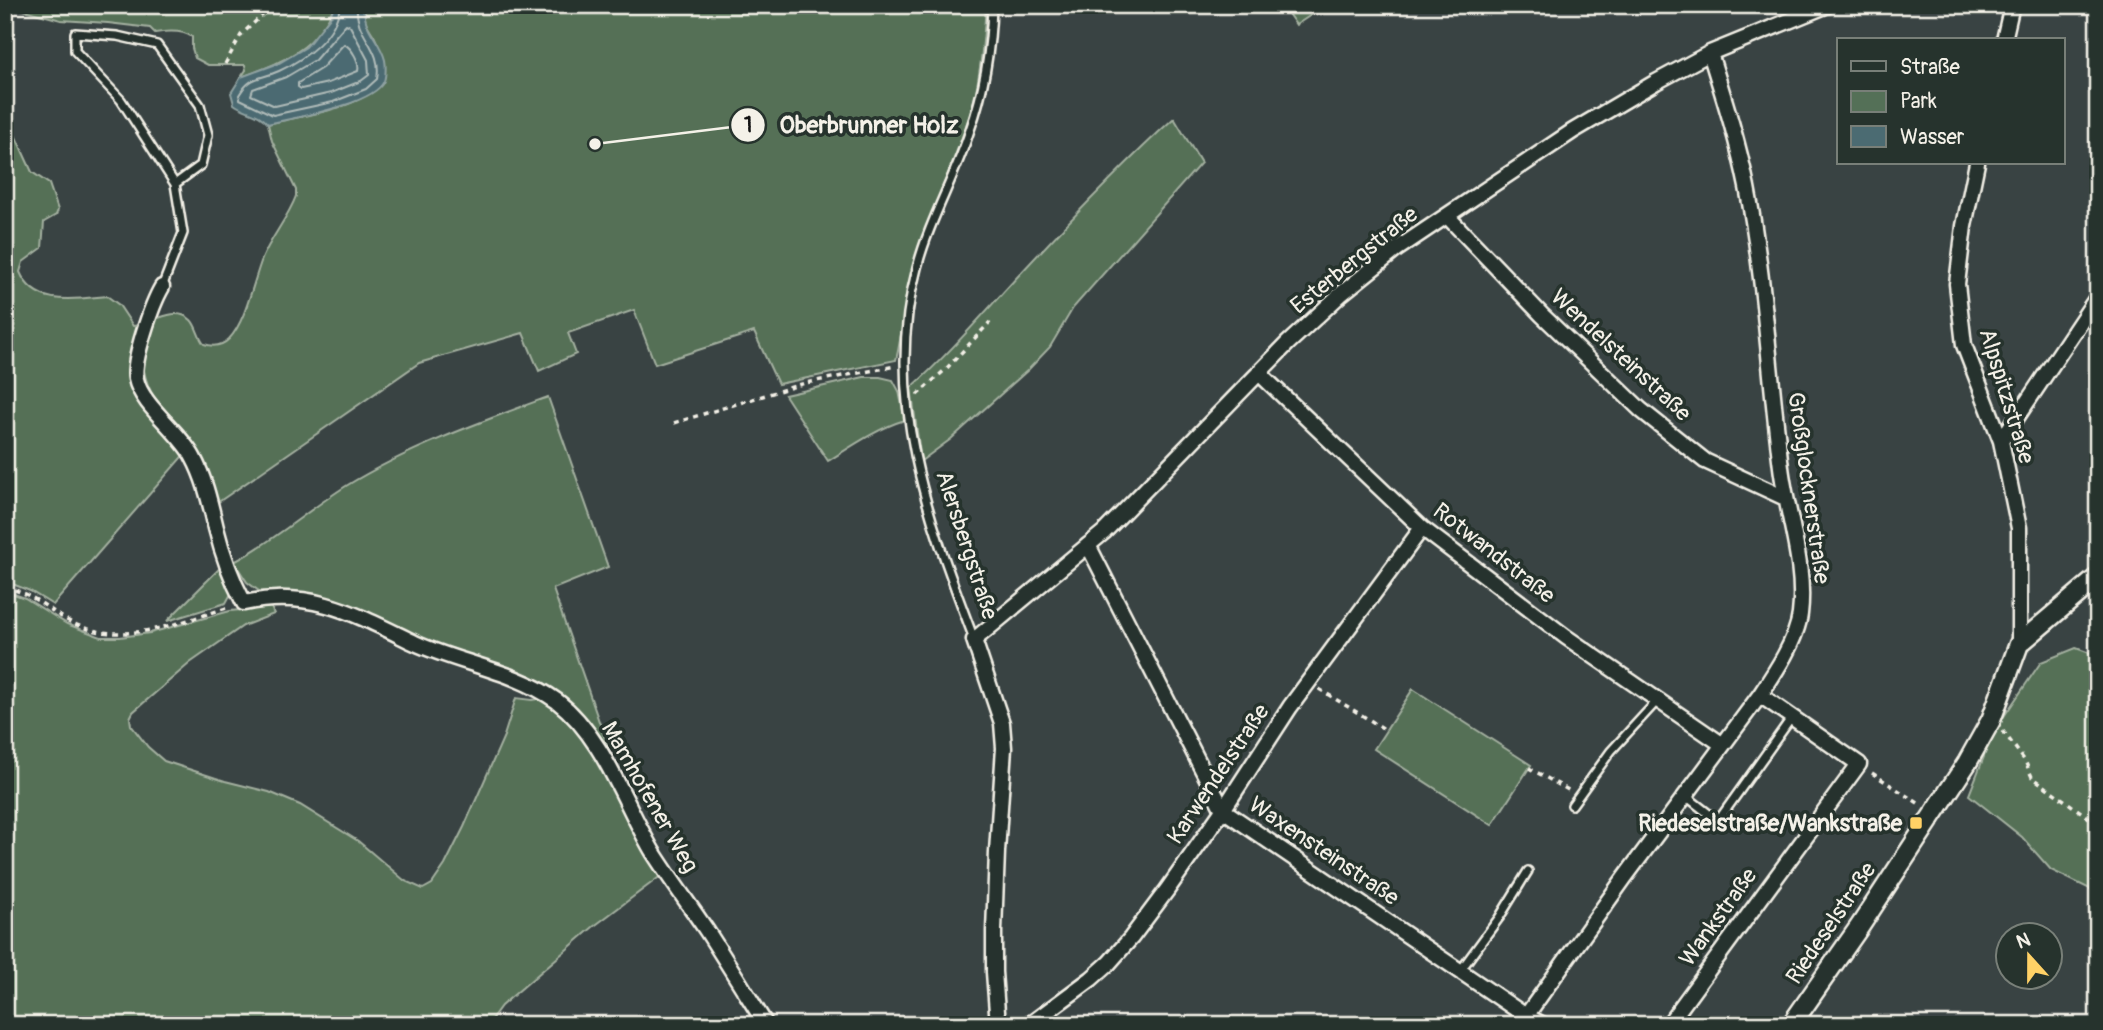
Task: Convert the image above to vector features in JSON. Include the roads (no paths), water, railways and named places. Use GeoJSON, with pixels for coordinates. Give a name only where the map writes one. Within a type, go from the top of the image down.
{"type":"FeatureCollection","features":[{"type":"Feature","properties":{"kind":"street","name":"Esterbergstraße"},"geometry":{"type":"LineString","coordinates":[[974,640],[1104,532],[1259,373],[1349,287],[1397,248],[1573,131],[1656,82],[1710,53],[1828,5]]}},
{"type":"Feature","properties":{"kind":"street"},"geometry":{"type":"LineString","coordinates":[[2004,38],[2012,5]]}},
{"type":"Feature","properties":{"kind":"street","name":"Großglocknerstraße"},"geometry":{"type":"LineString","coordinates":[[1526,1016],[1760,695],[1790,644],[1800,617],[1801,572],[1785,498],[1764,306],[1747,187],[1710,53]]}},
{"type":"Feature","properties":{"kind":"street","name":"Alpspitzstraße"},"geometry":{"type":"LineString","coordinates":[[1977,164],[1964,226],[1957,284],[1964,345],[2001,441],[2020,536],[2020,644]]}},
{"type":"Feature","properties":{"kind":"street","name":"Wendelsteinstraße"},"geometry":{"type":"LineString","coordinates":[[1447,216],[1559,332],[1641,410],[1705,461],[1785,498]]}},
{"type":"Feature","properties":{"kind":"street","name":"Mamhofener Weg"},"geometry":{"type":"LineString","coordinates":[[162,287],[154,301],[135,371],[136,381],[152,406],[192,456],[207,491],[216,531],[244,603],[308,600],[338,607],[422,646],[530,685],[564,706],[598,747],[665,871],[742,983],[766,1025]]}},
{"type":"Feature","properties":{"kind":"street"},"geometry":{"type":"LineString","coordinates":[[2001,441],[2098,296]]}},
{"type":"Feature","properties":{"kind":"street","name":"Rotwandstraße"},"geometry":{"type":"LineString","coordinates":[[1259,373],[1422,528],[1566,637],[1723,745]]}},
{"type":"Feature","properties":{"kind":"street","name":"Karwendelstraße"},"geometry":{"type":"LineString","coordinates":[[1029,1025],[1091,979],[1131,937],[1223,810],[1290,707],[1422,528]]}},
{"type":"Feature","properties":{"kind":"street","name":"Waxensteinstraße"},"geometry":{"type":"LineString","coordinates":[[1088,545],[1223,810],[1543,1025]]}},
{"type":"Feature","properties":{"kind":"street","name":"Riedeselstraße"},"geometry":{"type":"LineString","coordinates":[[1791,1025],[1934,814],[1991,720],[2020,644],[2098,577]]}},
{"type":"Feature","properties":{"kind":"street","name":"Alersbergstraße"},"geometry":{"type":"LineString","coordinates":[[974,640],[1002,723],[1004,748],[994,931],[998,1025]]}},
{"type":"Feature","properties":{"kind":"street"},"geometry":{"type":"LineString","coordinates":[[1760,695],[1792,717]]}},
{"type":"Feature","properties":{"kind":"street","name":"Wankstraße"},"geometry":{"type":"LineString","coordinates":[[1668,1025],[1859,764],[1792,717]]}},
{"type":"Feature","properties":{"kind":"lane","name":"Alersbergstraße"},"geometry":{"type":"LineString","coordinates":[[974,640],[932,527],[917,464],[904,365],[906,318],[917,268],[927,236],[971,129],[989,46],[992,5]]}},
{"type":"Feature","properties":{"kind":"lane"},"geometry":{"type":"LineString","coordinates":[[162,287],[183,233],[175,184],[121,100],[75,51],[75,33],[117,36],[157,45],[200,105],[208,135],[201,164],[175,184]]}},
{"type":"Feature","properties":{"kind":"lane"},"geometry":{"type":"LineString","coordinates":[[1572,805],[1611,751],[1658,700]]}},
{"type":"Feature","properties":{"kind":"lane"},"geometry":{"type":"LineString","coordinates":[[1685,796],[1718,821],[1792,717]]}},
{"type":"Feature","properties":{"kind":"lane"},"geometry":{"type":"LineString","coordinates":[[1460,971],[1499,918],[1528,871]]}},
{"type":"Feature","properties":{"kind":"water"},"geometry":{"type":"Polygon","coordinates":[[[334,5],[365,5],[368,27],[383,53],[385,62],[385,79],[377,89],[349,104],[268,124],[261,117],[234,104],[231,93],[241,77],[279,63],[306,47],[330,17],[334,5]]]}},
{"type":"Feature","properties":{"kind":"place","name":"Oberbrunner Holz"},"geometry":{"type":"Point","coordinates":[595,144]}},
{"type":"Feature","properties":{"kind":"place","name":"Riedeselstraße/Wankstraße"},"geometry":{"type":"Point","coordinates":[1916,823]}}]}
